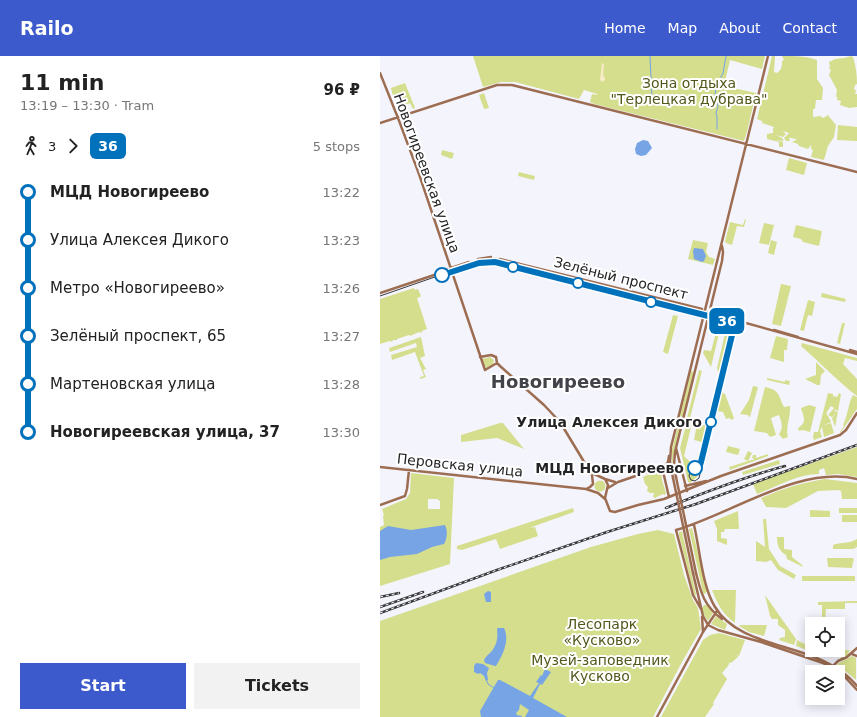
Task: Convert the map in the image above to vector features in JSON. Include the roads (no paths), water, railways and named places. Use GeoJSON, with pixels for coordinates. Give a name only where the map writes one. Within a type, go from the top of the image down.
{"type":"FeatureCollection","features":[{"type":"Feature","properties":{"kind":"main road"},"geometry":{"type":"LineString","coordinates":[[662,467],[668,462],[768,56]]}},
{"type":"Feature","properties":{"kind":"main road","name":"Новогиреевская улица"},"geometry":{"type":"LineString","coordinates":[[380,73],[425,190],[450,269],[485,370],[497,363]]}},
{"type":"Feature","properties":{"kind":"main road"},"geometry":{"type":"LineString","coordinates":[[380,123],[495,86],[512,85],[857,172]]}},
{"type":"Feature","properties":{"kind":"main road"},"geometry":{"type":"LineString","coordinates":[[721,245],[723,259],[676,448],[674,468],[674,477],[695,573],[701,594],[716,612],[735,628],[748,635],[817,657],[830,665]]}},
{"type":"Feature","properties":{"kind":"main road","name":"Зелёный проспект"},"geometry":{"type":"LineString","coordinates":[[380,292],[482,258],[496,258],[710,312],[857,353]]}},
{"type":"Feature","properties":{"kind":"main road"},"geometry":{"type":"LineString","coordinates":[[480,356],[487,355],[496,357],[497,363],[544,405],[560,422],[590,471],[593,489],[605,499]]}},
{"type":"Feature","properties":{"kind":"main road"},"geometry":{"type":"LineString","coordinates":[[685,486],[710,480],[840,436],[846,430],[857,413]]}},
{"type":"Feature","properties":{"kind":"main road"},"geometry":{"type":"LineString","coordinates":[[671,448],[672,474]]}},
{"type":"Feature","properties":{"kind":"main road"},"geometry":{"type":"LineString","coordinates":[[676,448],[686,491]]}},
{"type":"Feature","properties":{"kind":"main road"},"geometry":{"type":"LineString","coordinates":[[674,468],[676,465],[679,465],[681,468]]}},
{"type":"Feature","properties":{"kind":"main road","name":"Перовская улица"},"geometry":{"type":"LineString","coordinates":[[380,467],[586,489],[597,493]]}},
{"type":"Feature","properties":{"kind":"main road"},"geometry":{"type":"LineString","coordinates":[[662,467],[669,497]]}},
{"type":"Feature","properties":{"kind":"main road"},"geometry":{"type":"LineString","coordinates":[[597,493],[603,493],[618,482],[662,467],[669,467],[674,477]]}},
{"type":"Feature","properties":{"kind":"main road"},"geometry":{"type":"LineString","coordinates":[[380,505],[405,496],[409,470]]}},
{"type":"Feature","properties":{"kind":"main road"},"geometry":{"type":"LineString","coordinates":[[590,471],[608,483],[605,499],[611,512],[669,497],[710,480]]}},
{"type":"Feature","properties":{"kind":"main road"},"geometry":{"type":"LineString","coordinates":[[828,665],[718,630],[708,625],[693,596],[676,530],[694,525],[795,482],[840,476],[857,479]]}},
{"type":"Feature","properties":{"kind":"main road"},"geometry":{"type":"LineString","coordinates":[[586,489],[590,487],[598,478],[618,482]]}},
{"type":"Feature","properties":{"kind":"main road"},"geometry":{"type":"LineString","coordinates":[[694,525],[709,593],[716,612]]}},
{"type":"Feature","properties":{"kind":"main road"},"geometry":{"type":"LineString","coordinates":[[695,573],[703,632]]}},
{"type":"Feature","properties":{"kind":"main road"},"geometry":{"type":"LineString","coordinates":[[693,596],[697,596],[697,589]]}},
{"type":"Feature","properties":{"kind":"main road"},"geometry":{"type":"LineString","coordinates":[[701,594],[706,596],[709,593]]}},
{"type":"Feature","properties":{"kind":"main road"},"geometry":{"type":"LineString","coordinates":[[658,717],[703,632],[716,612]]}},
{"type":"Feature","properties":{"kind":"main road"},"geometry":{"type":"LineString","coordinates":[[835,665],[838,661],[850,655],[857,648]]}},
{"type":"Feature","properties":{"kind":"main road"},"geometry":{"type":"LineString","coordinates":[[850,655],[854,654],[857,656]]}},
{"type":"Feature","properties":{"kind":"main road"},"geometry":{"type":"LineString","coordinates":[[845,676],[857,686]]}},
{"type":"Feature","properties":{"kind":"main road"},"geometry":{"type":"LineString","coordinates":[[854,682],[857,690]]}},
{"type":"Feature","properties":{"kind":"water"},"geometry":{"type":"Polygon","coordinates":[[[643,140],[648,141],[652,148],[646,155],[641,156],[636,154],[635,149],[637,143],[643,140]]]}},
{"type":"Feature","properties":{"kind":"water"},"geometry":{"type":"Polygon","coordinates":[[[694,248],[703,249],[706,256],[704,261],[702,262],[694,259],[694,248]]]}},
{"type":"Feature","properties":{"kind":"water"},"geometry":{"type":"Polygon","coordinates":[[[445,525],[447,535],[444,544],[432,547],[417,554],[390,557],[380,560],[380,531],[388,526],[411,530],[445,525]]]}},
{"type":"Feature","properties":{"kind":"water"},"geometry":{"type":"Polygon","coordinates":[[[488,591],[491,592],[491,602],[486,602],[484,594],[488,591]]]}},
{"type":"Feature","properties":{"kind":"water"},"geometry":{"type":"Polygon","coordinates":[[[498,628],[504,628],[506,633],[506,642],[501,657],[495,666],[485,663],[484,660],[496,644],[498,628]]]}},
{"type":"Feature","properties":{"kind":"water"},"geometry":{"type":"Polygon","coordinates":[[[476,663],[483,664],[489,668],[487,673],[488,680],[486,681],[484,676],[480,673],[478,674],[474,672],[474,666],[476,663]]]}},
{"type":"Feature","properties":{"kind":"water"},"geometry":{"type":"Polygon","coordinates":[[[545,669],[551,672],[542,685],[540,684],[533,698],[567,717],[525,717],[529,710],[520,704],[519,710],[516,713],[522,717],[481,717],[480,711],[498,680],[530,696],[539,683],[536,682],[541,675],[542,676],[545,669]]]}},
{"type":"Feature","properties":{"kind":"waterway"},"geometry":{"type":"LineString","coordinates":[[650,56],[652,100]]}},
{"type":"Feature","properties":{"kind":"waterway"},"geometry":{"type":"LineString","coordinates":[[717,129],[716,113],[718,106],[715,96],[716,87],[723,73],[726,56]]}},
{"type":"Feature","properties":{"kind":"waterway"},"geometry":{"type":"LineString","coordinates":[[486,679],[488,684],[494,688]]}},
{"type":"Feature","properties":{"kind":"tram line"},"geometry":{"type":"LineString","coordinates":[[380,296],[478,262],[490,261],[733,322],[735,324],[735,328],[699,478],[695,481],[691,480],[689,476],[690,472],[700,465],[701,462]]}},
{"type":"Feature","properties":{"kind":"tram line","name":"36"},"geometry":{"type":"LineString","coordinates":[[442,275],[479,263],[495,262],[732,322],[734,327],[701,462],[700,465],[695,468]]}},
{"type":"Feature","properties":{"kind":"railway"},"geometry":{"type":"LineString","coordinates":[[380,613],[607,532],[696,504],[857,445]]}},
{"type":"Feature","properties":{"kind":"railway"},"geometry":{"type":"LineString","coordinates":[[666,508],[725,485],[785,466]]}},
{"type":"Feature","properties":{"kind":"railway"},"geometry":{"type":"LineString","coordinates":[[380,607],[423,592]]}},
{"type":"Feature","properties":{"kind":"railway"},"geometry":{"type":"LineString","coordinates":[[380,597],[399,593]]}},
{"type":"Feature","properties":{"kind":"place","name":"Улица Алексея Дикого"},"geometry":{"type":"Point","coordinates":[711,422]}},
{"type":"Feature","properties":{"kind":"place","name":"МЦД Новогиреево"},"geometry":{"type":"Point","coordinates":[695,468]}},
{"type":"Feature","properties":{"kind":"district","name":"Новогиреево"},"geometry":{"type":"Point","coordinates":[558,382]}},
{"type":"Feature","properties":{"kind":"park label","name":"Зона отдыха \"Терлецкая дубрава\""},"geometry":{"type":"Point","coordinates":[689,92]}},
{"type":"Feature","properties":{"kind":"park label","name":"Лесопарк «Кусково»"},"geometry":{"type":"Point","coordinates":[602,632]}},
{"type":"Feature","properties":{"kind":"park label","name":"Музей-заповедник Кусково"},"geometry":{"type":"Point","coordinates":[600,668]}}]}
